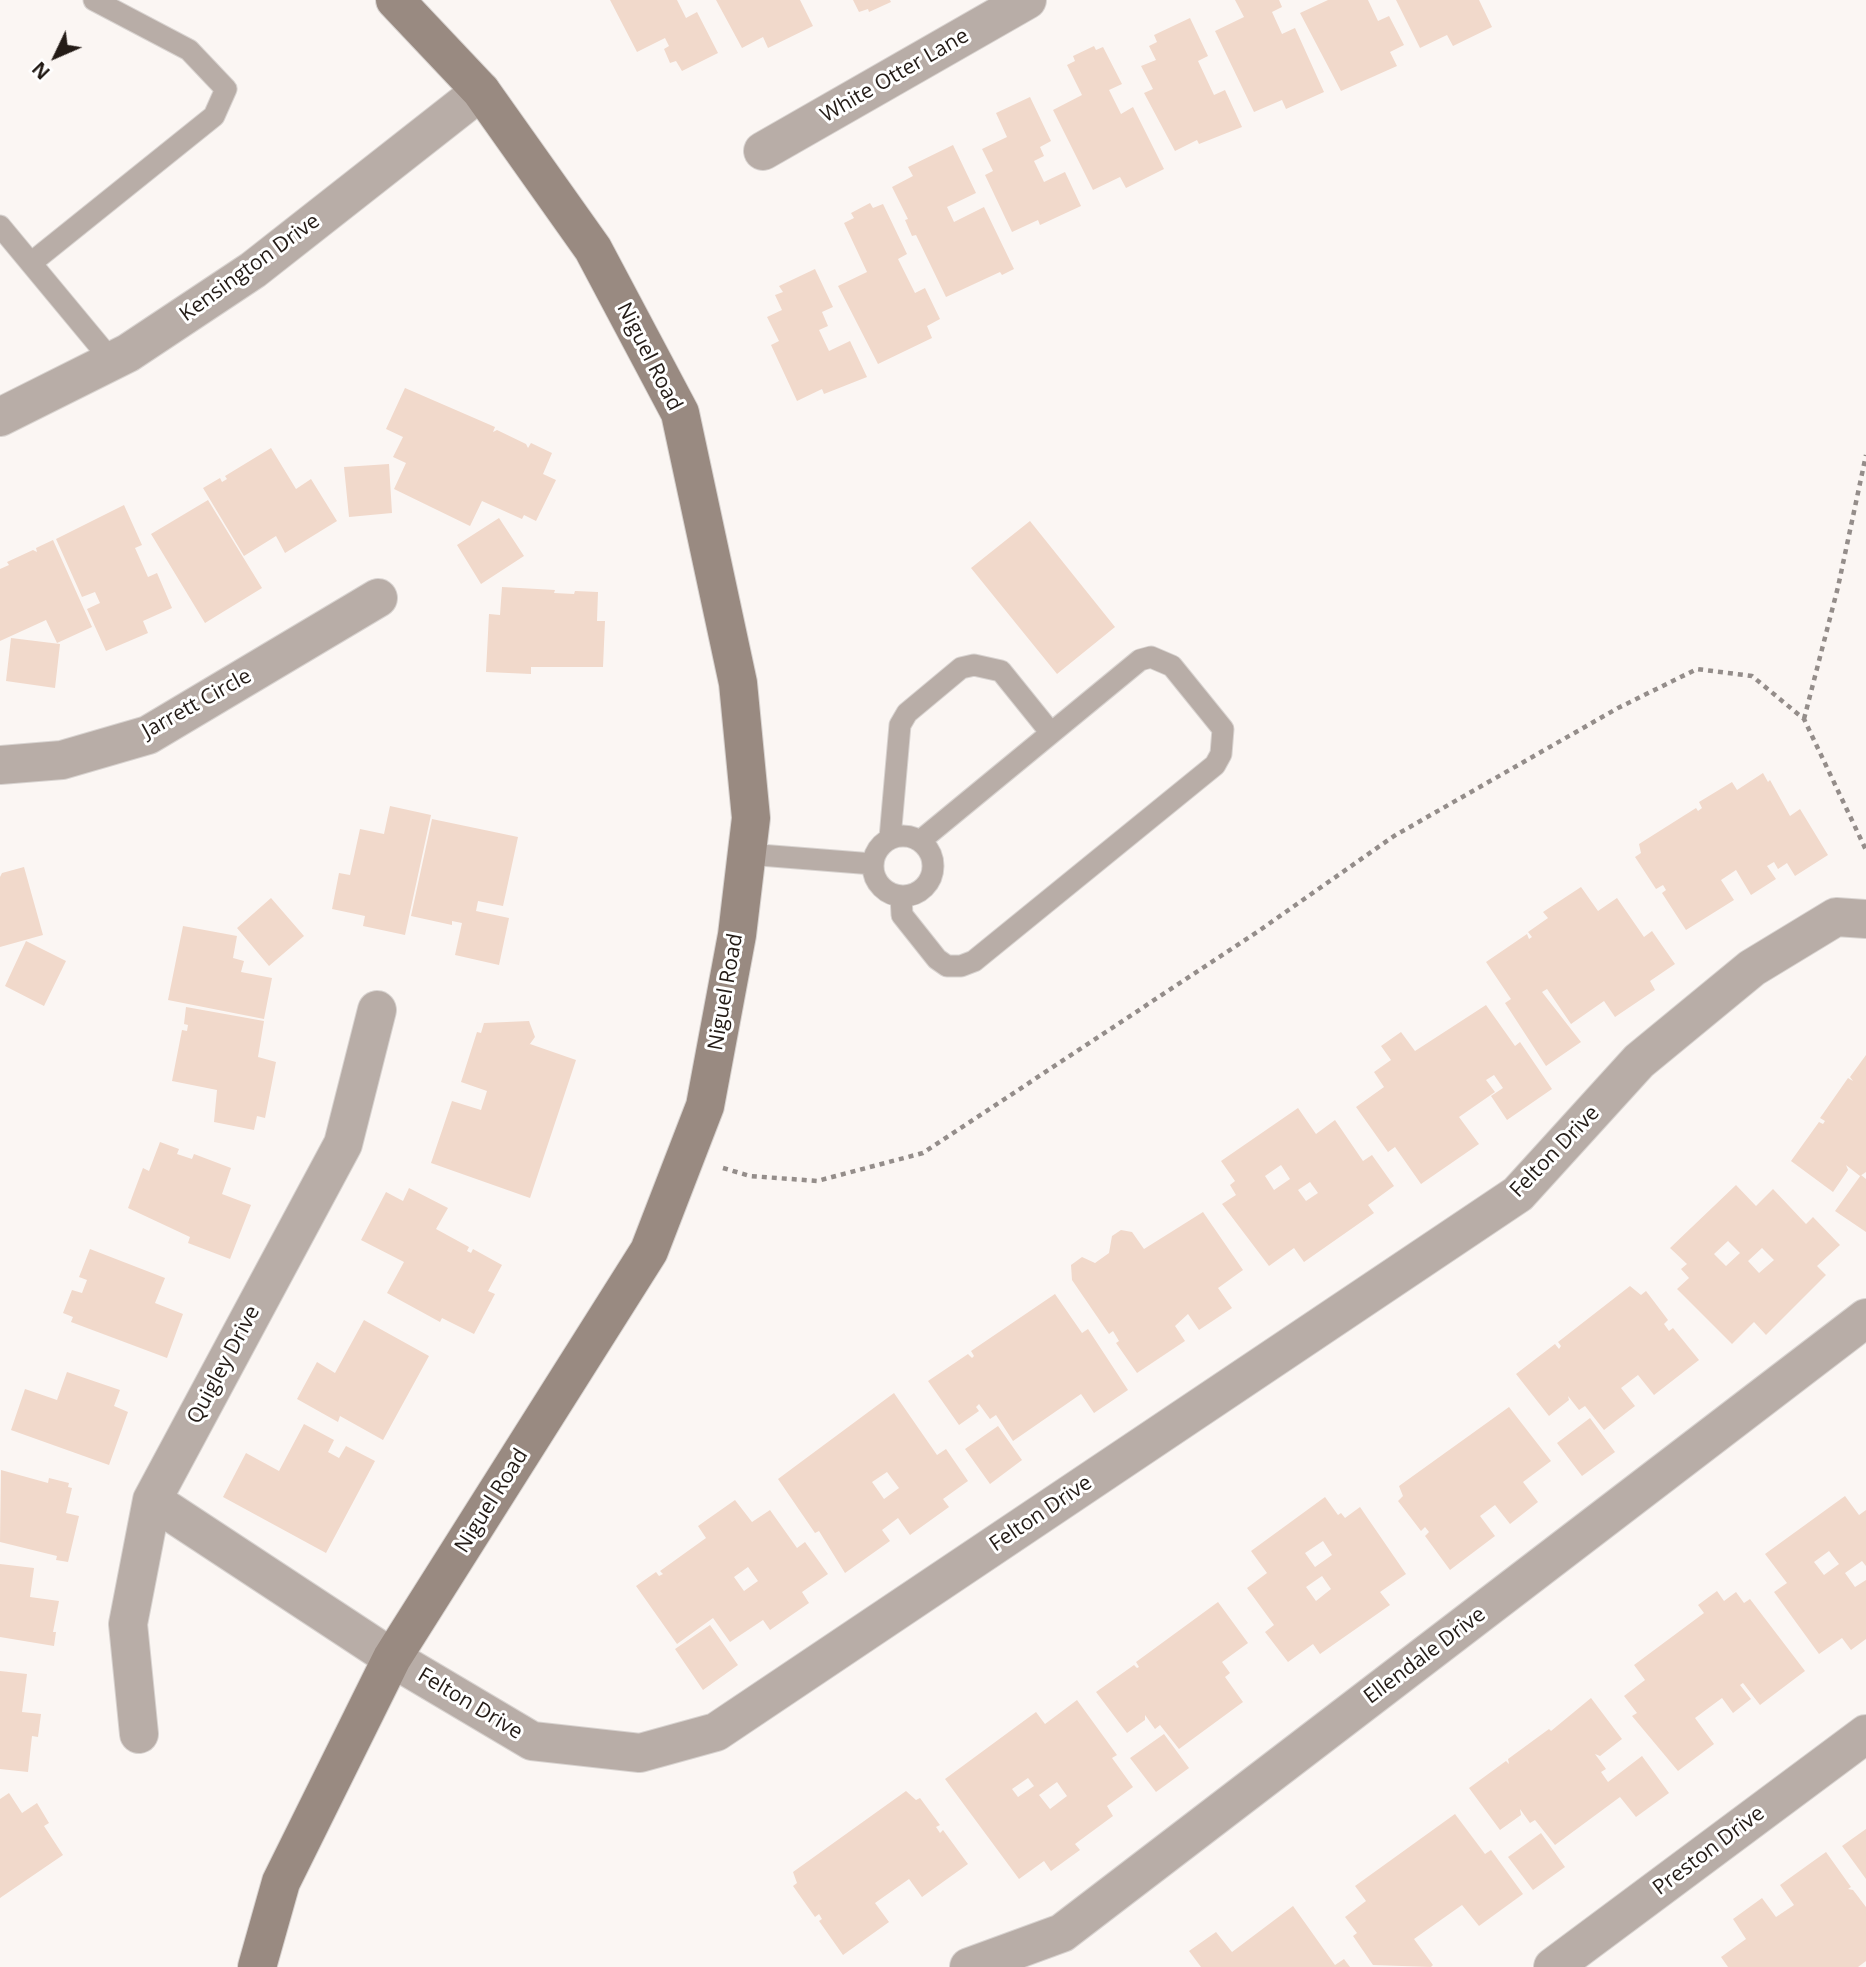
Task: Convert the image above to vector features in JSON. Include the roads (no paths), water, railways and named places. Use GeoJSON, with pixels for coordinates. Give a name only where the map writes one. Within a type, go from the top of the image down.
{"type":"FeatureCollection","features":[{"type":"Feature","properties":{"kind":"main road","name":"Niguel Road"},"geometry":{"type":"LineString","coordinates":[[257,1967],[281,1882],[392,1658],[649,1251],[705,1106],[737,935],[751,818],[738,683],[680,413],[593,249],[481,91],[395,0]]}},
{"type":"Feature","properties":{"kind":"street","name":"White Otter Lane"},"geometry":{"type":"LineString","coordinates":[[763,151],[1027,0]]}},
{"type":"Feature","properties":{"kind":"street","name":"Kensington Drive"},"geometry":{"type":"LineString","coordinates":[[0,417],[113,361],[253,270],[481,91]]}},
{"type":"Feature","properties":{"kind":"street","name":"Jarrett Circle"},"geometry":{"type":"LineString","coordinates":[[0,765],[62,760],[148,735],[378,598]]}},
{"type":"Feature","properties":{"kind":"street","name":"Felton Drive"},"geometry":{"type":"LineString","coordinates":[[152,1500],[392,1658],[532,1741],[640,1753],[716,1732],[1518,1194],[1639,1061],[1752,968],[1836,917],[1866,919]]}},
{"type":"Feature","properties":{"kind":"street","name":"Quigley Drive"},"geometry":{"type":"LineString","coordinates":[[139,1734],[128,1624],[152,1500],[343,1144],[377,1010]]}},
{"type":"Feature","properties":{"kind":"street","name":"Ellendale Drive"},"geometry":{"type":"LineString","coordinates":[[969,1967],[1062,1933],[1866,1318]]}},
{"type":"Feature","properties":{"kind":"street","name":"Preston Drive"},"geometry":{"type":"LineString","coordinates":[[1553,1967],[1866,1734]]}},
{"type":"Feature","properties":{"kind":"lane"},"geometry":{"type":"LineString","coordinates":[[31,263],[214,116],[226,89],[189,50],[94,0]]}},
{"type":"Feature","properties":{"kind":"lane"},"geometry":{"type":"LineString","coordinates":[[0,226],[7,247],[31,263],[113,361]]}},
{"type":"Feature","properties":{"kind":"lane"},"geometry":{"type":"LineString","coordinates":[[901,897],[902,915],[937,959],[947,965],[961,966],[974,961],[1215,765],[1224,740],[1223,729],[1172,666],[1151,657],[1140,660],[920,841]]}},
{"type":"Feature","properties":{"kind":"lane"},"geometry":{"type":"LineString","coordinates":[[890,838],[900,725],[907,713],[961,668],[974,665],[1001,671],[1051,733]]}},
{"type":"Feature","properties":{"kind":"lane"},"geometry":{"type":"LineString","coordinates":[[901,836],[920,841],[932,857],[932,876],[919,892],[901,897],[882,889],[873,872],[876,852],[890,838],[901,836]]}},
{"type":"Feature","properties":{"kind":"lane"},"geometry":{"type":"LineString","coordinates":[[747,854],[873,864]]}}]}
